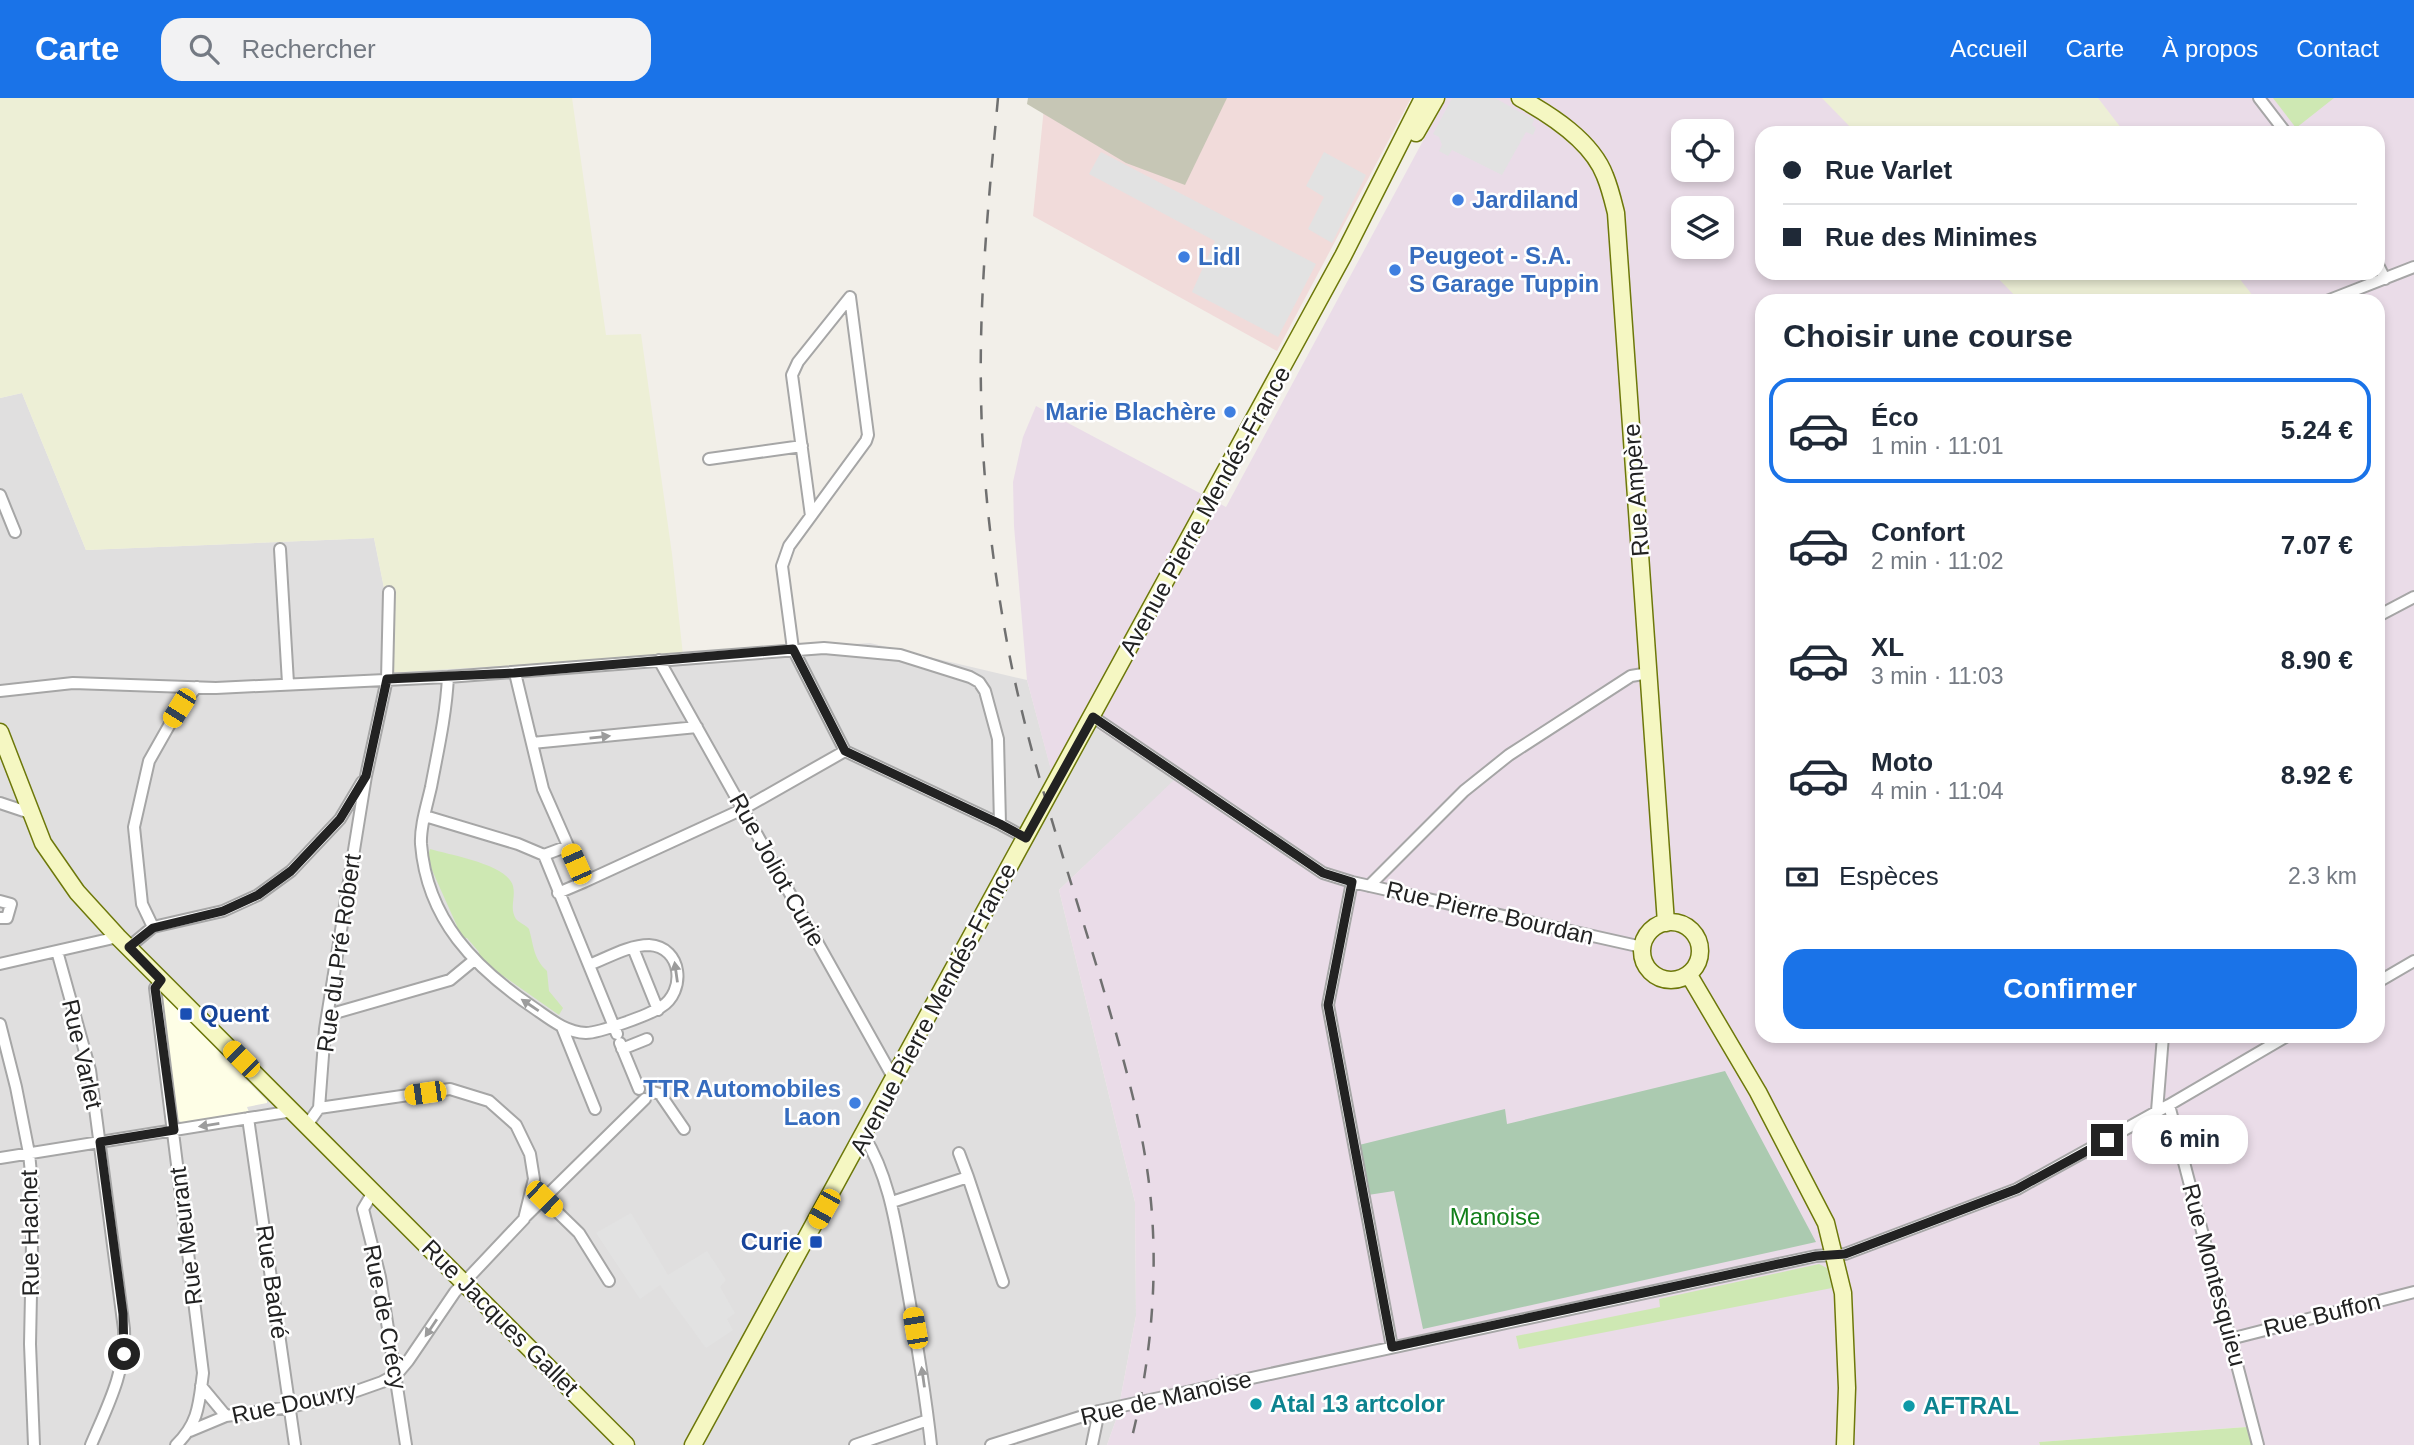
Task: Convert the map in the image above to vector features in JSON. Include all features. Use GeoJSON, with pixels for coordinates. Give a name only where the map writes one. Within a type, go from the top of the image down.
{"type":"FeatureCollection","features":[{"type":"Feature","properties":{"kind":"main road","name":"Avenue Pierre Mendés-France"},"geometry":{"type":"LineString","coordinates":[[1352,240],[1373,193],[1423,98]]}},
{"type":"Feature","properties":{"kind":"main road","name":"Avenue Pierre Mendés-France"},"geometry":{"type":"LineString","coordinates":[[694,1445],[1343,256],[1381,197],[1436,98]]}},
{"type":"Feature","properties":{"kind":"main road","name":"Rue Ampère"},"geometry":{"type":"LineString","coordinates":[[1520,98],[1545,111],[1582,142],[1605,173],[1616,213],[1666,923]]}},
{"type":"Feature","properties":{"kind":"main road","name":"Rue Jacques Gallet"},"geometry":{"type":"LineString","coordinates":[[0,732],[43,843],[78,892],[161,980],[626,1445]]}},
{"type":"Feature","properties":{"kind":"main road"},"geometry":{"type":"LineString","coordinates":[[1666,923],[1685,926],[1699,942],[1699,962],[1689,975],[1673,981],[1656,976],[1644,964],[1642,947],[1652,929],[1666,923]]}},
{"type":"Feature","properties":{"kind":"main road"},"geometry":{"type":"LineString","coordinates":[[1689,975],[1758,1092],[1826,1223],[1843,1293],[1847,1388],[1845,1445]]}},
{"type":"Feature","properties":{"kind":"street"},"geometry":{"type":"LineString","coordinates":[[2259,98],[2281,126]]}},
{"type":"Feature","properties":{"kind":"street"},"geometry":{"type":"LineString","coordinates":[[2385,279],[2414,267]]}},
{"type":"Feature","properties":{"kind":"street"},"geometry":{"type":"LineString","coordinates":[[2346,294],[2382,280]]}},
{"type":"Feature","properties":{"kind":"street"},"geometry":{"type":"LineString","coordinates":[[811,516],[793,382],[794,370],[850,297],[868,435],[866,441],[811,516],[789,546],[782,566],[793,649],[845,751],[1026,838]]}},
{"type":"Feature","properties":{"kind":"street"},"geometry":{"type":"LineString","coordinates":[[709,459],[802,446]]}},
{"type":"Feature","properties":{"kind":"street"},"geometry":{"type":"LineString","coordinates":[[0,497],[15,532]]}},
{"type":"Feature","properties":{"kind":"street"},"geometry":{"type":"LineString","coordinates":[[280,549],[288,683]]}},
{"type":"Feature","properties":{"kind":"street","name":"Rue du Pré Robert"},"geometry":{"type":"LineString","coordinates":[[319,1108],[328,1015],[366,776],[387,679],[389,592]]}},
{"type":"Feature","properties":{"kind":"street"},"geometry":{"type":"LineString","coordinates":[[2385,612],[2414,597]]}},
{"type":"Feature","properties":{"kind":"street"},"geometry":{"type":"LineString","coordinates":[[0,691],[73,683],[197,687],[448,677],[793,649],[835,648],[900,655],[979,682],[985,691],[998,739],[1000,824]]}},
{"type":"Feature","properties":{"kind":"street","name":"Rue Joliot Curie"},"geometry":{"type":"LineString","coordinates":[[659,660],[894,1079]]}},
{"type":"Feature","properties":{"kind":"street"},"geometry":{"type":"LineString","coordinates":[[514,673],[544,789],[584,881]]}},
{"type":"Feature","properties":{"kind":"street"},"geometry":{"type":"LineString","coordinates":[[1368,886],[1464,791],[1509,755],[1631,676],[1649,673]]}},
{"type":"Feature","properties":{"kind":"street"},"geometry":{"type":"LineString","coordinates":[[448,677],[444,722],[421,842],[427,877],[453,936],[473,961],[513,994],[562,1027],[618,1038],[647,1040]]}},
{"type":"Feature","properties":{"kind":"street"},"geometry":{"type":"LineString","coordinates":[[153,928],[142,904],[134,827],[149,761],[179,708],[197,687]]}},
{"type":"Feature","properties":{"kind":"street","name":"Rue Pierre Bourdan"},"geometry":{"type":"LineString","coordinates":[[1093,717],[1323,873],[1368,886],[1642,947]]}},
{"type":"Feature","properties":{"kind":"street"},"geometry":{"type":"LineString","coordinates":[[532,743],[697,727]]}},
{"type":"Feature","properties":{"kind":"street"},"geometry":{"type":"LineString","coordinates":[[558,893],[743,809],[845,751]]}},
{"type":"Feature","properties":{"kind":"street"},"geometry":{"type":"LineString","coordinates":[[0,964],[57,951],[124,942],[153,928],[223,911],[258,895],[291,871],[340,819],[366,776]]}},
{"type":"Feature","properties":{"kind":"street"},"geometry":{"type":"LineString","coordinates":[[0,803],[30,813]]}},
{"type":"Feature","properties":{"kind":"street"},"geometry":{"type":"LineString","coordinates":[[425,816],[519,844],[544,855],[568,846]]}},
{"type":"Feature","properties":{"kind":"street"},"geometry":{"type":"LineString","coordinates":[[544,855],[639,1088],[639,1096],[660,1094],[684,1129]]}},
{"type":"Feature","properties":{"kind":"street"},"geometry":{"type":"LineString","coordinates":[[1352,882],[1328,1005],[1392,1347]]}},
{"type":"Feature","properties":{"kind":"street"},"geometry":{"type":"LineString","coordinates":[[0,901],[10,904],[11,909],[7,918],[0,918]]}},
{"type":"Feature","properties":{"kind":"street"},"geometry":{"type":"LineString","coordinates":[[589,965],[648,945],[660,948],[670,955],[676,964],[678,976],[675,993],[658,1010],[618,1038]]}},
{"type":"Feature","properties":{"kind":"street"},"geometry":{"type":"LineString","coordinates":[[633,948],[658,1010]]}},
{"type":"Feature","properties":{"kind":"street","name":"Rue Varlet"},"geometry":{"type":"LineString","coordinates":[[57,951],[90,1070],[123,1314],[124,1354],[119,1378],[91,1445]]}},
{"type":"Feature","properties":{"kind":"street"},"geometry":{"type":"LineString","coordinates":[[328,1015],[450,980],[473,961]]}},
{"type":"Feature","properties":{"kind":"street"},"geometry":{"type":"LineString","coordinates":[[2385,978],[2414,961]]}},
{"type":"Feature","properties":{"kind":"street","name":"Rue Meurant"},"geometry":{"type":"LineString","coordinates":[[161,980],[155,988],[203,1373],[199,1406],[190,1431],[176,1445]]}},
{"type":"Feature","properties":{"kind":"street","name":"Rue Hachet"},"geometry":{"type":"LineString","coordinates":[[0,1024],[29,1153],[34,1206],[30,1344],[34,1445]]}},
{"type":"Feature","properties":{"kind":"street"},"geometry":{"type":"LineString","coordinates":[[562,1027],[595,1110]]}},
{"type":"Feature","properties":{"kind":"street"},"geometry":{"type":"LineString","coordinates":[[2157,1111],[2162,1043]]}},
{"type":"Feature","properties":{"kind":"street","name":"Rue de Manoise"},"geometry":{"type":"LineString","coordinates":[[991,1445],[1099,1411],[1791,1261],[1845,1254],[2017,1189],[2275,1043]]}},
{"type":"Feature","properties":{"kind":"street"},"geometry":{"type":"LineString","coordinates":[[306,1125],[319,1108],[450,1089],[489,1101],[505,1113],[522,1135],[530,1154],[534,1179],[524,1219]]}},
{"type":"Feature","properties":{"kind":"street"},"geometry":{"type":"LineString","coordinates":[[397,1374],[464,1282],[547,1195],[649,1096]]}},
{"type":"Feature","properties":{"kind":"street","name":"Rue Montesquieu"},"geometry":{"type":"LineString","coordinates":[[2169,1105],[2258,1445]]}},
{"type":"Feature","properties":{"kind":"street"},"geometry":{"type":"LineString","coordinates":[[0,1158],[293,1111]]}},
{"type":"Feature","properties":{"kind":"street","name":"Rue Badré"},"geometry":{"type":"LineString","coordinates":[[248,1118],[295,1445]]}},
{"type":"Feature","properties":{"kind":"street"},"geometry":{"type":"LineString","coordinates":[[864,1136],[892,1202],[919,1353],[931,1445]]}},
{"type":"Feature","properties":{"kind":"street"},"geometry":{"type":"LineString","coordinates":[[960,1153],[1003,1282]]}},
{"type":"Feature","properties":{"kind":"street"},"geometry":{"type":"LineString","coordinates":[[892,1202],[968,1177]]}},
{"type":"Feature","properties":{"kind":"street"},"geometry":{"type":"LineString","coordinates":[[534,1179],[579,1233],[609,1281]]}},
{"type":"Feature","properties":{"kind":"street","name":"Rue de Crécy"},"geometry":{"type":"LineString","coordinates":[[373,1192],[363,1209],[380,1277],[406,1445]]}},
{"type":"Feature","properties":{"kind":"street","name":"Rue Buffon"},"geometry":{"type":"LineString","coordinates":[[2231,1339],[2414,1292]]}},
{"type":"Feature","properties":{"kind":"street","name":"Rue Douvry"},"geometry":{"type":"LineString","coordinates":[[190,1431],[226,1416],[290,1407],[348,1394],[397,1374]]}},
{"type":"Feature","properties":{"kind":"street"},"geometry":{"type":"LineString","coordinates":[[201,1386],[226,1416]]}},
{"type":"Feature","properties":{"kind":"street"},"geometry":{"type":"LineString","coordinates":[[1092,1445],[1099,1411]]}},
{"type":"Feature","properties":{"kind":"street"},"geometry":{"type":"LineString","coordinates":[[855,1445],[928,1420]]}},
{"type":"Feature","properties":{"kind":"shaded area"},"geometry":{"type":"Polygon","coordinates":[[[0,98],[572,98],[606,335],[641,334],[672,554],[683,655],[386,673],[386,598],[374,538],[86,550],[22,393],[0,398],[0,98]]]}},
{"type":"Feature","properties":{"kind":"shaded area"},"geometry":{"type":"Polygon","coordinates":[[[1028,98],[1227,98],[1185,185],[1126,163],[1027,104],[1028,98]]]}},
{"type":"Feature","properties":{"kind":"shaded area"},"geometry":{"type":"Polygon","coordinates":[[[1045,98],[1411,98],[1277,351],[1033,216],[1045,98]]]}},
{"type":"Feature","properties":{"kind":"shaded area"},"geometry":{"type":"Polygon","coordinates":[[[1446,98],[2414,98],[2414,1445],[2252,1445],[2246,1427],[2039,1442],[2040,1445],[1107,1445],[1117,1417],[1136,1316],[1135,1202],[1059,890],[1174,780],[1084,720],[1052,774],[1027,680],[1014,526],[1013,482],[1023,437],[1036,406],[1226,507],[1446,98]]]}},
{"type":"Feature","properties":{"kind":"shaded area"},"geometry":{"type":"Polygon","coordinates":[[[1452,98],[1495,98],[1534,120],[1532,125],[1536,128],[1533,135],[1526,132],[1502,175],[1452,150],[1448,156],[1439,151],[1442,145],[1439,137],[1433,134],[1452,98]]]}},
{"type":"Feature","properties":{"kind":"shaded area"},"geometry":{"type":"Polygon","coordinates":[[[1822,98],[2098,98],[2120,126],[1849,126],[1822,98]]]}},
{"type":"Feature","properties":{"kind":"shaded area"},"geometry":{"type":"Polygon","coordinates":[[[1101,152],[1316,264],[1278,337],[1192,292],[1215,241],[1089,174],[1101,152]]]}},
{"type":"Feature","properties":{"kind":"shaded area"},"geometry":{"type":"Polygon","coordinates":[[[1324,152],[1366,175],[1332,243],[1308,229],[1324,197],[1306,186],[1324,152]]]}},
{"type":"Feature","properties":{"kind":"shaded area"},"geometry":{"type":"Polygon","coordinates":[[[2000,280],[2240,280],[2252,294],[2013,294],[2000,280]]]}},
{"type":"Feature","properties":{"kind":"shaded area"},"geometry":{"type":"Polygon","coordinates":[[[22,393],[86,550],[374,538],[386,598],[683,655],[870,643],[1027,680],[1052,773],[1084,720],[1175,780],[1059,890],[1135,1202],[1136,1316],[1117,1417],[1107,1445],[0,1445],[0,398],[22,393]]]}},
{"type":"Feature","properties":{"kind":"shaded area"},"geometry":{"type":"Polygon","coordinates":[[[163,994],[267,1103],[247,1107],[250,1115],[185,1125],[177,1119],[160,996],[163,994]]]}},
{"type":"Feature","properties":{"kind":"shaded area"},"geometry":{"type":"Polygon","coordinates":[[[631,1213],[668,1275],[707,1251],[726,1280],[720,1287],[735,1313],[727,1319],[733,1330],[706,1348],[660,1285],[640,1299],[596,1233],[631,1213]]]}},
{"type":"Feature","properties":{"kind":"green space"},"geometry":{"type":"Polygon","coordinates":[[[2273,98],[2334,98],[2299,126],[2294,126],[2273,98]]]}},
{"type":"Feature","properties":{"kind":"green space"},"geometry":{"type":"Polygon","coordinates":[[[430,849],[489,866],[509,878],[514,890],[514,915],[529,929],[536,956],[547,971],[549,991],[563,1008],[559,1015],[476,957],[479,952],[467,938],[462,939],[427,859],[430,849]]]}},
{"type":"Feature","properties":{"kind":"green space","name":"Manoise"},"geometry":{"type":"Polygon","coordinates":[[[1725,1071],[1816,1242],[1423,1329],[1394,1191],[1368,1195],[1359,1145],[1505,1109],[1507,1124],[1725,1071]]]}},
{"type":"Feature","properties":{"kind":"green space"},"geometry":{"type":"Polygon","coordinates":[[[1819,1264],[1827,1268],[1832,1288],[1519,1349],[1516,1336],[1660,1307],[1659,1299],[1819,1264]]]}},
{"type":"Feature","properties":{"kind":"green space"},"geometry":{"type":"Polygon","coordinates":[[[2247,1427],[2252,1445],[2040,1445],[2039,1442],[2247,1427]]]}},
{"type":"Feature","properties":{"kind":"railway"},"geometry":{"type":"LineString","coordinates":[[998,98],[985,246],[981,356],[982,426],[989,524],[1018,697],[1119,1046],[1138,1118],[1147,1167],[1153,1224],[1153,1288],[1148,1352],[1130,1445]]}},
{"type":"Feature","properties":{"kind":"place","name":"Jardiland"},"geometry":{"type":"Point","coordinates":[1458,200]}},
{"type":"Feature","properties":{"kind":"place","name":"Lidl"},"geometry":{"type":"Point","coordinates":[1184,257]}},
{"type":"Feature","properties":{"kind":"place","name":"Peugeot - S.A. S Garage Tuppin"},"geometry":{"type":"Point","coordinates":[1395,270]}},
{"type":"Feature","properties":{"kind":"place","name":"Marie Blachère"},"geometry":{"type":"Point","coordinates":[1230,412]}},
{"type":"Feature","properties":{"kind":"place","name":"Quent"},"geometry":{"type":"Point","coordinates":[186,1014]}},
{"type":"Feature","properties":{"kind":"place","name":"TTR Automobiles Laon"},"geometry":{"type":"Point","coordinates":[855,1103]}},
{"type":"Feature","properties":{"kind":"place","name":"Curie"},"geometry":{"type":"Point","coordinates":[816,1242]}},
{"type":"Feature","properties":{"kind":"place","name":"Atal 13 artcolor"},"geometry":{"type":"Point","coordinates":[1256,1404]}},
{"type":"Feature","properties":{"kind":"place","name":"AFTRAL"},"geometry":{"type":"Point","coordinates":[1909,1406]}},
{"type":"Feature","properties":{"kind":"route"},"geometry":{"type":"LineString","coordinates":[[124,1354],[123,1314],[100,1142],[174,1130],[155,988],[161,980],[129,947],[153,928],[223,911],[258,895],[291,871],[340,819],[366,776],[387,679],[514,673],[793,649],[845,751],[1026,838],[1093,717],[1323,873],[1352,882],[1328,1005],[1392,1347],[1816,1256],[1845,1254],[2017,1189],[2107,1140]]}}]}
